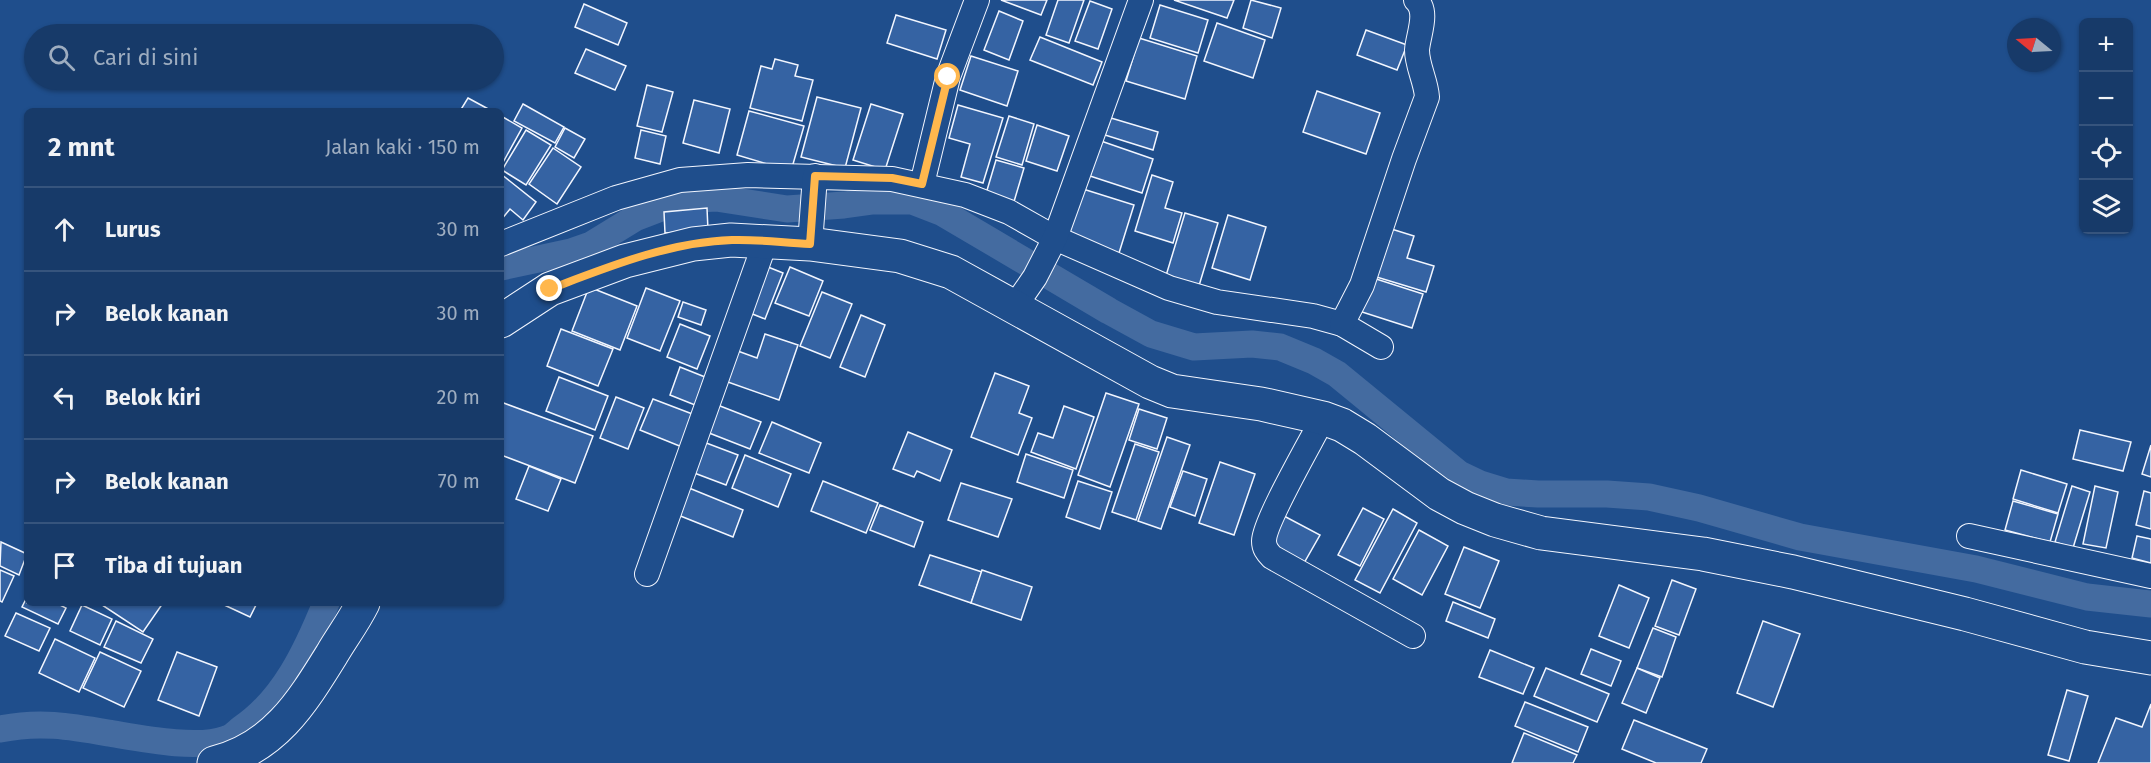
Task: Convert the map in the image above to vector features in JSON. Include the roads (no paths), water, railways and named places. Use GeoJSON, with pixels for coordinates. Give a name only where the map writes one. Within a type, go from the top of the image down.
{"type":"FeatureCollection","features":[{"type":"Feature","properties":{"kind":"main road"},"geometry":{"type":"LineString","coordinates":[[504,319],[550,289],[624,261],[693,244],[731,240],[766,240],[812,221],[900,256],[951,272],[1133,374],[1172,391],[1261,404],[1323,418],[1342,425],[1365,439],[1439,494],[1495,520],[1541,533],[1703,554],[1782,570],[1965,614],[2085,647],[2151,658]]}},
{"type":"Feature","properties":{"kind":"main road"},"geometry":{"type":"LineString","coordinates":[[214,763],[231,759],[282,725],[306,697],[361,606]]}},
{"type":"Feature","properties":{"kind":"street"},"geometry":{"type":"LineString","coordinates":[[922,184],[948,77],[977,0]]}},
{"type":"Feature","properties":{"kind":"street"},"geometry":{"type":"LineString","coordinates":[[1015,306],[1035,277],[1051,247],[1141,0]]}},
{"type":"Feature","properties":{"kind":"street"},"geometry":{"type":"LineString","coordinates":[[1342,324],[1362,285],[1427,97],[1424,75],[1418,61],[1422,10],[1420,2],[1416,0]]}},
{"type":"Feature","properties":{"kind":"street"},"geometry":{"type":"LineString","coordinates":[[504,243],[616,198],[680,180],[748,176],[892,178],[965,195],[1009,212],[1051,247],[1218,302],[1313,316],[1342,324],[1381,347]]}},
{"type":"Feature","properties":{"kind":"street"},"geometry":{"type":"LineString","coordinates":[[812,221],[815,176]]}},
{"type":"Feature","properties":{"kind":"street"},"geometry":{"type":"LineString","coordinates":[[647,574],[766,240]]}},
{"type":"Feature","properties":{"kind":"street"},"geometry":{"type":"LineString","coordinates":[[1323,418],[1272,518],[1264,539],[1266,551],[1272,557],[1413,636]]}},
{"type":"Feature","properties":{"kind":"street"},"geometry":{"type":"LineString","coordinates":[[1969,536],[2151,576]]}},
{"type":"Feature","properties":{"kind":"waterway"},"geometry":{"type":"LineString","coordinates":[[504,266],[571,252],[591,245],[635,218],[682,200],[716,198],[787,209],[873,201],[912,201],[943,213],[1151,334],[1194,347],[1252,344],[1280,347],[1314,361],[1337,374],[1459,474],[1480,484],[1506,492],[1649,497],[1699,508],[1800,537],[1976,569],[2087,597],[2151,604]]}},
{"type":"Feature","properties":{"kind":"waterway"},"geometry":{"type":"LineString","coordinates":[[0,729],[28,725],[54,725],[184,743],[214,742],[228,738],[256,717],[282,689],[302,656],[325,606]]}}]}
